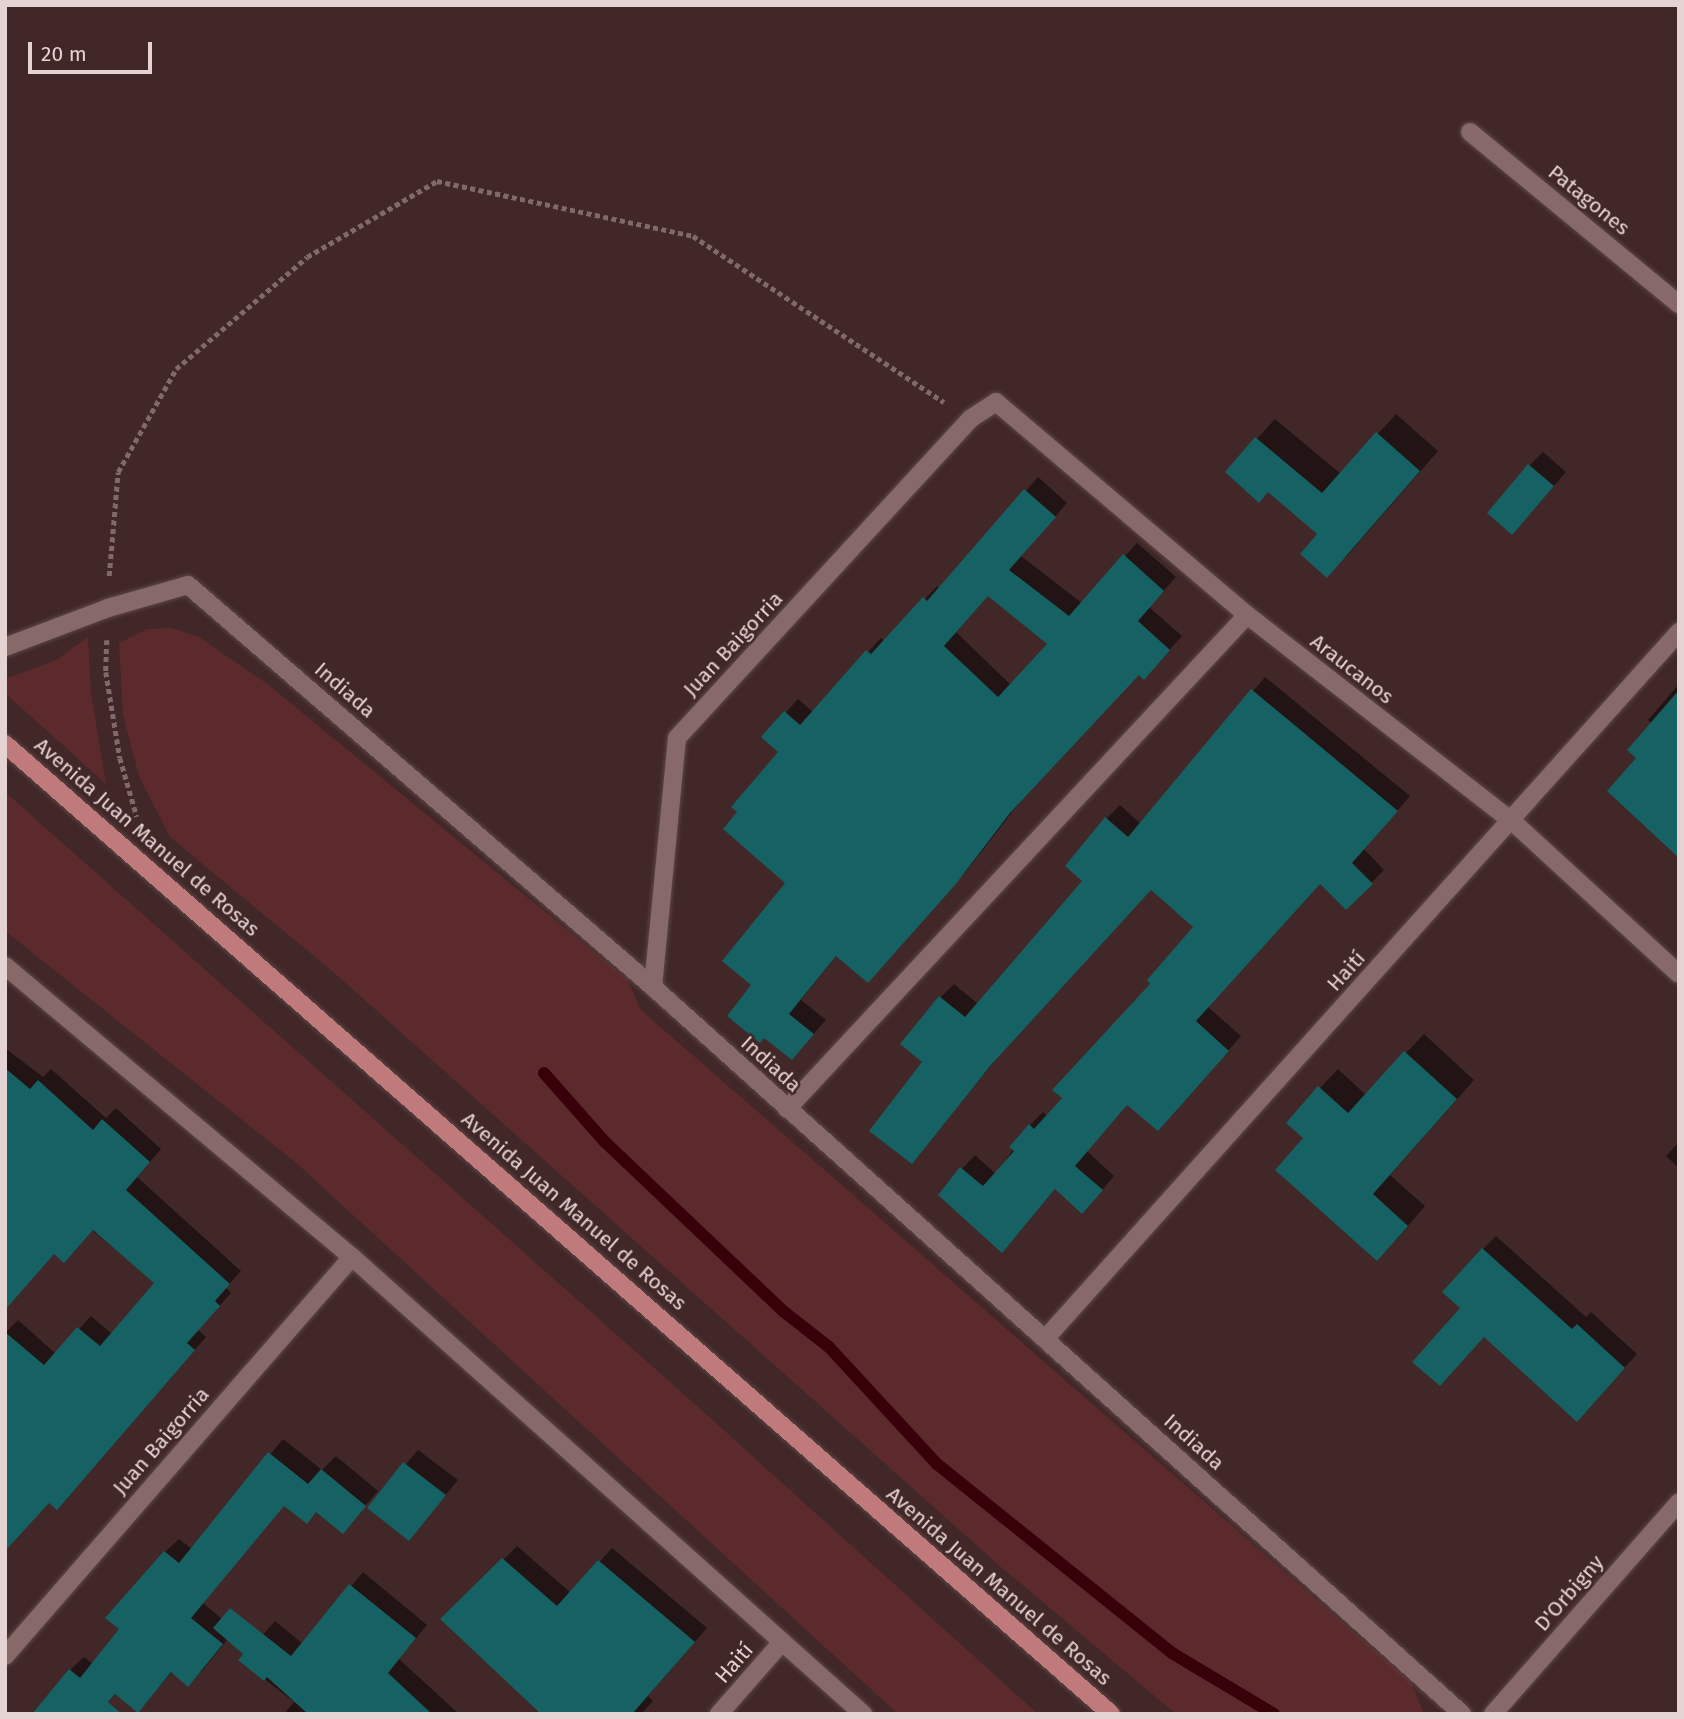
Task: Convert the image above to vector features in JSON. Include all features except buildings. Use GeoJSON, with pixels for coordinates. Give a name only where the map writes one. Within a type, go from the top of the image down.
{"type":"FeatureCollection","features":[{"type":"Feature","properties":{"kind":"main road","name":"Avenida Juan Manuel de Rosas"},"geometry":{"type":"LineString","coordinates":[[5,744],[1111,1714]]}},
{"type":"Feature","properties":{"kind":"street","name":"Patagones"},"geometry":{"type":"LineString","coordinates":[[1470,132],[1679,303]]}},
{"type":"Feature","properties":{"kind":"street","name":"Juan Baigorria"},"geometry":{"type":"LineString","coordinates":[[653,987],[677,738],[970,419],[996,402]]}},
{"type":"Feature","properties":{"kind":"street","name":"Araucanos"},"geometry":{"type":"LineString","coordinates":[[996,402],[1247,615],[1512,821],[1679,974]]}},
{"type":"Feature","properties":{"kind":"street","name":"Indiada"},"geometry":{"type":"LineString","coordinates":[[5,647],[107,608],[188,585],[653,987],[1462,1714]]}},
{"type":"Feature","properties":{"kind":"street"},"geometry":{"type":"LineString","coordinates":[[787,1109],[1247,615]]}},
{"type":"Feature","properties":{"kind":"street","name":"Haití"},"geometry":{"type":"LineString","coordinates":[[1045,1339],[1679,632]]}},
{"type":"Feature","properties":{"kind":"street"},"geometry":{"type":"LineString","coordinates":[[5,966],[352,1257],[863,1714]]}},
{"type":"Feature","properties":{"kind":"street","name":"Juan Baigorria"},"geometry":{"type":"LineString","coordinates":[[5,1656],[352,1257]]}},
{"type":"Feature","properties":{"kind":"street","name":"D'Orbigny"},"geometry":{"type":"LineString","coordinates":[[1493,1714],[1679,1503]]}},
{"type":"Feature","properties":{"kind":"street","name":"Haití"},"geometry":{"type":"LineString","coordinates":[[719,1714],[782,1642]]}},
{"type":"Feature","properties":{"kind":"path"},"geometry":{"type":"LineString","coordinates":[[138,821],[120,758],[106,671],[107,608],[118,472],[176,369],[307,257],[437,181],[693,236],[970,419]]}},
{"type":"Feature","properties":{"kind":"shaded area"},"geometry":{"type":"Polygon","coordinates":[[[171,628],[199,637],[266,683],[627,979],[641,1010],[1411,1682],[1424,1714],[1176,1714],[1001,1567],[332,971],[170,837],[139,776],[123,715],[119,643],[147,629],[171,628]]]}},
{"type":"Feature","properties":{"kind":"shaded area"},"geometry":{"type":"Polygon","coordinates":[[[88,637],[91,693],[106,784],[5,693],[5,679],[56,660],[88,637]]]}},
{"type":"Feature","properties":{"kind":"shaded area"},"geometry":{"type":"Polygon","coordinates":[[[5,792],[697,1406],[1038,1714],[898,1714],[294,1161],[5,931],[5,792]]]}},
{"type":"Feature","properties":{"kind":"waterway"},"geometry":{"type":"LineString","coordinates":[[544,1073],[605,1142],[783,1311],[829,1347],[937,1464],[1172,1653],[1274,1714]]}}]}
